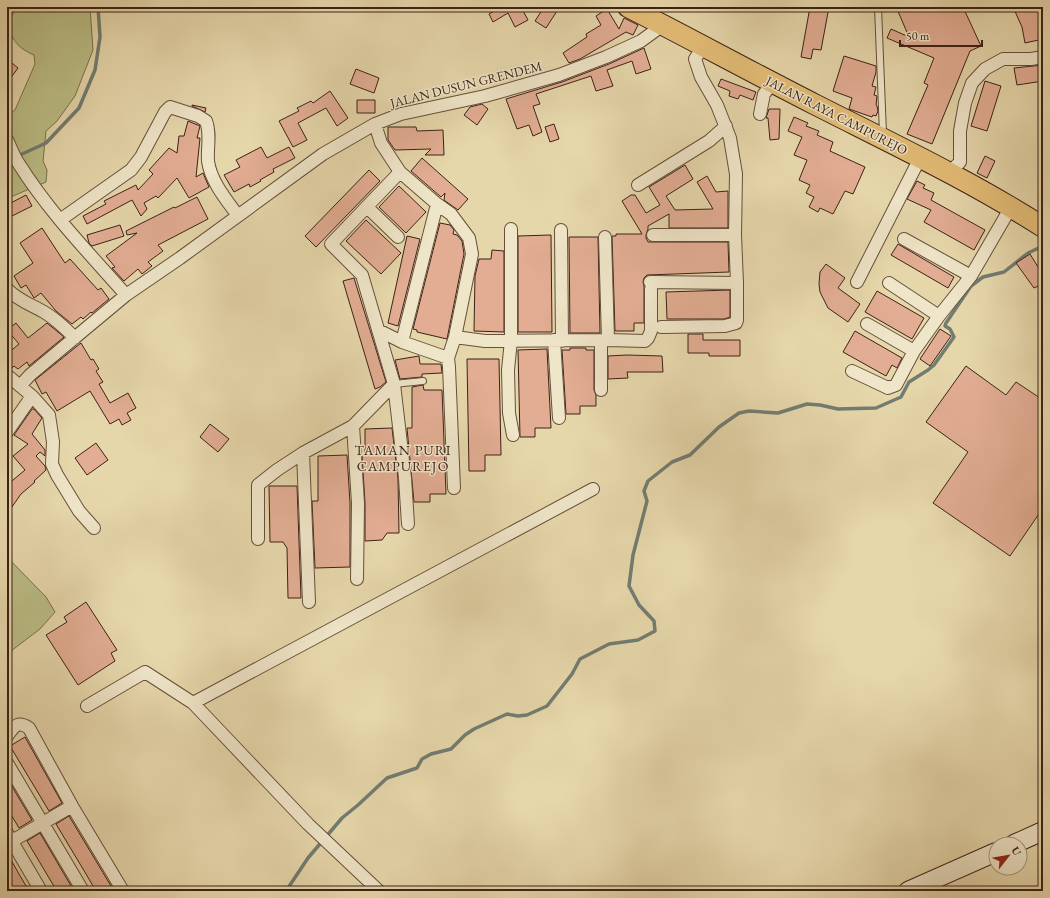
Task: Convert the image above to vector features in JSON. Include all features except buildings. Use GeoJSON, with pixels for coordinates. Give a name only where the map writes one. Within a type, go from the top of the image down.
{"type":"FeatureCollection","features":[{"type":"Feature","properties":{"kind":"main road","name":"JALAN RAYA CAMPUREJO"},"geometry":{"type":"LineString","coordinates":[[628,7],[883,138],[1011,207],[1043,227]]}},
{"type":"Feature","properties":{"kind":"street","name":"JALAN DUSUN GRENDEM"},"geometry":{"type":"LineString","coordinates":[[20,386],[30,375],[126,294],[180,258],[323,154],[376,124],[401,114],[485,96],[559,75],[606,57],[641,41],[663,25]]}},
{"type":"Feature","properties":{"kind":"street"},"geometry":{"type":"LineString","coordinates":[[661,328],[724,326],[736,323],[737,320],[735,235],[736,174],[730,138],[726,126],[717,105],[701,76],[695,59],[704,45]]}},
{"type":"Feature","properties":{"kind":"street"},"geometry":{"type":"LineString","coordinates":[[949,173],[960,162],[960,131],[965,103],[972,83],[985,69],[1003,59],[1031,59],[1043,56]]}},
{"type":"Feature","properties":{"kind":"street"},"geometry":{"type":"LineString","coordinates":[[760,114],[764,94],[773,82]]}},
{"type":"Feature","properties":{"kind":"street"},"geometry":{"type":"LineString","coordinates":[[60,220],[131,170],[141,157],[165,112],[170,107],[198,116],[206,121],[209,129],[208,159],[210,172],[238,216]]}},
{"type":"Feature","properties":{"kind":"street"},"geometry":{"type":"LineString","coordinates":[[376,124],[381,143],[400,172],[451,214],[466,233],[472,246],[472,254],[455,337],[448,358],[454,488]]}},
{"type":"Feature","properties":{"kind":"street"},"geometry":{"type":"LineString","coordinates":[[638,185],[709,141],[726,126]]}},
{"type":"Feature","properties":{"kind":"street"},"geometry":{"type":"LineString","coordinates":[[10,144],[18,163],[60,220],[126,294]]}},
{"type":"Feature","properties":{"kind":"street"},"geometry":{"type":"LineString","coordinates":[[857,282],[920,158]]}},
{"type":"Feature","properties":{"kind":"street"},"geometry":{"type":"LineString","coordinates":[[400,172],[330,244],[362,275],[394,384],[405,478],[408,524]]}},
{"type":"Feature","properties":{"kind":"street"},"geometry":{"type":"LineString","coordinates":[[402,342],[437,204]]}},
{"type":"Feature","properties":{"kind":"street"},"geometry":{"type":"LineString","coordinates":[[366,207],[398,238]]}},
{"type":"Feature","properties":{"kind":"street"},"geometry":{"type":"LineString","coordinates":[[852,371],[888,388],[891,388],[896,384],[914,351],[939,316],[971,276],[1011,207]]}},
{"type":"Feature","properties":{"kind":"street"},"geometry":{"type":"LineString","coordinates":[[511,229],[511,340],[508,370],[509,413],[513,435]]}},
{"type":"Feature","properties":{"kind":"street"},"geometry":{"type":"LineString","coordinates":[[559,418],[558,341],[561,230]]}},
{"type":"Feature","properties":{"kind":"street"},"geometry":{"type":"LineString","coordinates":[[653,235],[735,235]]}},
{"type":"Feature","properties":{"kind":"street"},"geometry":{"type":"LineString","coordinates":[[602,390],[605,237]]}},
{"type":"Feature","properties":{"kind":"street"},"geometry":{"type":"LineString","coordinates":[[904,239],[971,276]]}},
{"type":"Feature","properties":{"kind":"street"},"geometry":{"type":"LineString","coordinates":[[455,337],[485,341],[645,341],[651,331],[650,286],[737,283]]}},
{"type":"Feature","properties":{"kind":"street"},"geometry":{"type":"LineString","coordinates":[[889,284],[939,316]]}},
{"type":"Feature","properties":{"kind":"street"},"geometry":{"type":"LineString","coordinates":[[7,289],[16,297],[59,322],[75,338]]}},
{"type":"Feature","properties":{"kind":"street"},"geometry":{"type":"LineString","coordinates":[[868,324],[914,351]]}},
{"type":"Feature","properties":{"kind":"street"},"geometry":{"type":"LineString","coordinates":[[378,330],[402,342],[448,358]]}},
{"type":"Feature","properties":{"kind":"street"},"geometry":{"type":"LineString","coordinates":[[7,375],[32,396],[49,415],[53,442],[52,464],[79,511],[94,528]]}},
{"type":"Feature","properties":{"kind":"street"},"geometry":{"type":"LineString","coordinates":[[258,539],[258,485],[276,470],[303,453],[353,426],[394,384]]}},
{"type":"Feature","properties":{"kind":"street"},"geometry":{"type":"LineString","coordinates":[[7,432],[32,396]]}},
{"type":"Feature","properties":{"kind":"street"},"geometry":{"type":"LineString","coordinates":[[353,426],[358,503],[357,579]]}},
{"type":"Feature","properties":{"kind":"street"},"geometry":{"type":"LineString","coordinates":[[303,453],[308,602]]}},
{"type":"Feature","properties":{"kind":"street"},"geometry":{"type":"LineString","coordinates":[[193,703],[593,489]]}},
{"type":"Feature","properties":{"kind":"street"},"geometry":{"type":"LineString","coordinates":[[87,706],[145,672],[193,703],[308,824],[379,891]]}},
{"type":"Feature","properties":{"kind":"street"},"geometry":{"type":"LineString","coordinates":[[7,736],[15,726],[20,724],[24,724],[29,728],[72,806],[123,891]]}},
{"type":"Feature","properties":{"kind":"street"},"geometry":{"type":"LineString","coordinates":[[7,763],[83,891]]}},
{"type":"Feature","properties":{"kind":"street"},"geometry":{"type":"LineString","coordinates":[[41,891],[8,839],[72,806]]}},
{"type":"Feature","properties":{"kind":"street"},"geometry":{"type":"LineString","coordinates":[[1028,838],[1043,831]]}},
{"type":"Feature","properties":{"kind":"street"},"geometry":{"type":"LineString","coordinates":[[908,891],[988,856]]}},
{"type":"Feature","properties":{"kind":"lane"},"geometry":{"type":"LineString","coordinates":[[878,7],[883,138]]}},
{"type":"Feature","properties":{"kind":"lane"},"geometry":{"type":"LineString","coordinates":[[394,384],[423,381]]}},
{"type":"Feature","properties":{"kind":"green space"},"geometry":{"type":"Polygon","coordinates":[[[16,7],[90,7],[93,50],[75,96],[57,121],[46,131],[43,161],[47,170],[46,182],[7,200],[7,116],[15,110],[35,64],[34,55],[24,50],[17,44],[7,26],[16,7]]]}},
{"type":"Feature","properties":{"kind":"green space"},"geometry":{"type":"Polygon","coordinates":[[[7,557],[46,597],[55,612],[40,629],[11,651],[7,650],[7,557]]]}},
{"type":"Feature","properties":{"kind":"waterway"},"geometry":{"type":"LineString","coordinates":[[7,161],[46,143],[79,108],[95,70],[100,37],[98,7]]}},
{"type":"Feature","properties":{"kind":"waterway"},"geometry":{"type":"LineString","coordinates":[[286,891],[308,858],[342,818],[387,778],[417,768],[422,759],[431,754],[451,749],[465,735],[474,729],[507,714],[518,716],[527,715],[547,706],[572,674],[580,659],[609,644],[638,640],[655,631],[654,621],[639,605],[629,586],[633,555],[647,501],[644,491],[648,481],[672,462],[690,455],[719,427],[739,413],[749,411],[778,413],[807,404],[838,409],[876,408],[901,397],[909,382],[934,365],[954,337],[950,329],[945,326],[971,286],[983,277],[1004,272],[1028,253],[1043,246]]}},
{"type":"Feature","properties":{"kind":"district","name":"TAMAN PURI CAMPUREJO"},"geometry":{"type":"Point","coordinates":[403,458]}}]}
